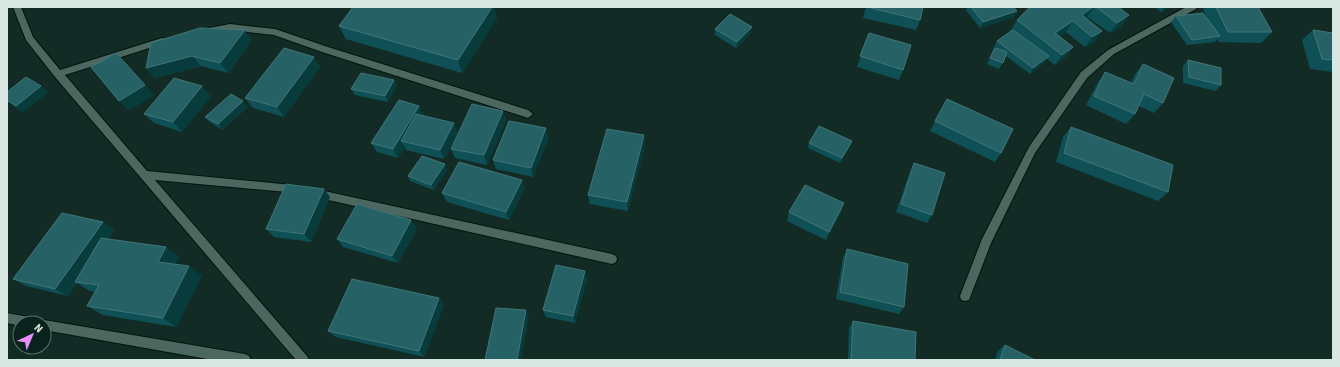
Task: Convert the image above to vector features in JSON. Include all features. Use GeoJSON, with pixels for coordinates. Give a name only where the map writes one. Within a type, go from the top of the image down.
{"type":"FeatureCollection","features":[{"type":"Feature","properties":{"kind":"street"},"geometry":{"type":"LineString","coordinates":[[17,7],[29,38],[58,74],[303,360]]}},
{"type":"Feature","properties":{"kind":"street"},"geometry":{"type":"LineString","coordinates":[[965,296],[986,242],[1032,150],[1084,75],[1111,52],[1193,7]]}},
{"type":"Feature","properties":{"kind":"street"},"geometry":{"type":"LineString","coordinates":[[198,34],[230,27],[275,32],[325,50],[528,114]]}},
{"type":"Feature","properties":{"kind":"street"},"geometry":{"type":"LineString","coordinates":[[58,74],[175,38]]}},
{"type":"Feature","properties":{"kind":"street"},"geometry":{"type":"LineString","coordinates":[[144,175],[290,188],[347,199],[612,259]]}},
{"type":"Feature","properties":{"kind":"street"},"geometry":{"type":"LineString","coordinates":[[52,326],[245,360]]}},
{"type":"Feature","properties":{"kind":"building"},"geometry":{"type":"Polygon","coordinates":[[[353,7],[492,7],[458,60],[339,26],[353,7]]]}},
{"type":"Feature","properties":{"kind":"building"},"geometry":{"type":"Polygon","coordinates":[[[867,7],[923,7],[920,20],[867,7]]]}},
{"type":"Feature","properties":{"kind":"building"},"geometry":{"type":"Polygon","coordinates":[[[971,7],[1013,7],[1017,11],[983,22],[971,7]]]}},
{"type":"Feature","properties":{"kind":"building"},"geometry":{"type":"Polygon","coordinates":[[[1030,7],[1093,7],[1082,15],[1102,31],[1092,37],[1073,21],[1055,33],[1073,47],[1062,55],[1017,20],[1030,7]]]}},
{"type":"Feature","properties":{"kind":"building"},"geometry":{"type":"Polygon","coordinates":[[[1096,7],[1118,7],[1129,15],[1117,23],[1096,7]]]}},
{"type":"Feature","properties":{"kind":"building"},"geometry":{"type":"Polygon","coordinates":[[[1216,7],[1258,7],[1272,32],[1228,32],[1216,7]]]}},
{"type":"Feature","properties":{"kind":"building"},"geometry":{"type":"Polygon","coordinates":[[[1203,13],[1220,36],[1192,40],[1176,16],[1203,13]]]}},
{"type":"Feature","properties":{"kind":"building"},"geometry":{"type":"Polygon","coordinates":[[[730,14],[752,27],[737,42],[715,29],[730,14]]]}},
{"type":"Feature","properties":{"kind":"building"},"geometry":{"type":"Polygon","coordinates":[[[200,28],[245,30],[220,63],[192,56],[146,68],[151,43],[200,28]]]}},
{"type":"Feature","properties":{"kind":"building"},"geometry":{"type":"Polygon","coordinates":[[[1013,30],[1049,56],[1033,68],[997,41],[1013,30]]]}},
{"type":"Feature","properties":{"kind":"building"},"geometry":{"type":"Polygon","coordinates":[[[1313,30],[1333,33],[1333,60],[1322,59],[1313,30]]]}},
{"type":"Feature","properties":{"kind":"building"},"geometry":{"type":"Polygon","coordinates":[[[869,33],[911,45],[903,70],[860,56],[869,33]]]}},
{"type":"Feature","properties":{"kind":"building"},"geometry":{"type":"Polygon","coordinates":[[[284,48],[314,57],[277,107],[245,98],[284,48]]]}},
{"type":"Feature","properties":{"kind":"building"},"geometry":{"type":"Polygon","coordinates":[[[995,48],[1007,52],[1003,63],[990,58],[995,48]]]}},
{"type":"Feature","properties":{"kind":"building"},"geometry":{"type":"Polygon","coordinates":[[[116,53],[145,85],[119,101],[91,67],[116,53]]]}},
{"type":"Feature","properties":{"kind":"building"},"geometry":{"type":"Polygon","coordinates":[[[1188,60],[1221,68],[1221,85],[1189,77],[1188,60]]]}},
{"type":"Feature","properties":{"kind":"building"},"geometry":{"type":"Polygon","coordinates":[[[1143,64],[1174,78],[1163,103],[1144,94],[1135,114],[1094,96],[1105,72],[1134,84],[1143,64]]]}},
{"type":"Feature","properties":{"kind":"building"},"geometry":{"type":"Polygon","coordinates":[[[361,73],[394,80],[385,96],[351,89],[361,73]]]}},
{"type":"Feature","properties":{"kind":"building"},"geometry":{"type":"Polygon","coordinates":[[[26,77],[41,86],[16,106],[7,100],[7,92],[26,77]]]}},
{"type":"Feature","properties":{"kind":"building"},"geometry":{"type":"Polygon","coordinates":[[[174,78],[202,86],[173,122],[144,114],[174,78]]]}},
{"type":"Feature","properties":{"kind":"building"},"geometry":{"type":"Polygon","coordinates":[[[231,94],[243,101],[218,124],[205,117],[231,94]]]}},
{"type":"Feature","properties":{"kind":"building"},"geometry":{"type":"Polygon","coordinates":[[[947,99],[1013,129],[1001,153],[935,121],[947,99]]]}},
{"type":"Feature","properties":{"kind":"building"},"geometry":{"type":"Polygon","coordinates":[[[399,100],[419,106],[393,149],[371,143],[399,100]]]}},
{"type":"Feature","properties":{"kind":"building"},"geometry":{"type":"Polygon","coordinates":[[[472,104],[503,111],[484,155],[451,149],[472,104]]]}},
{"type":"Feature","properties":{"kind":"building"},"geometry":{"type":"Polygon","coordinates":[[[416,114],[454,123],[440,150],[401,141],[416,114]]]}},
{"type":"Feature","properties":{"kind":"building"},"geometry":{"type":"Polygon","coordinates":[[[509,121],[546,128],[531,168],[493,160],[509,121]]]}},
{"type":"Feature","properties":{"kind":"building"},"geometry":{"type":"Polygon","coordinates":[[[819,126],[852,141],[842,158],[809,143],[819,126]]]}},
{"type":"Feature","properties":{"kind":"building"},"geometry":{"type":"Polygon","coordinates":[[[1071,127],[1173,165],[1168,192],[1064,153],[1071,127]]]}},
{"type":"Feature","properties":{"kind":"building"},"geometry":{"type":"Polygon","coordinates":[[[607,129],[644,135],[627,202],[588,195],[607,129]]]}},
{"type":"Feature","properties":{"kind":"building"},"geometry":{"type":"Polygon","coordinates":[[[422,156],[445,164],[431,185],[408,176],[422,156]]]}},
{"type":"Feature","properties":{"kind":"building"},"geometry":{"type":"Polygon","coordinates":[[[459,162],[522,180],[506,212],[442,193],[459,162]]]}},
{"type":"Feature","properties":{"kind":"building"},"geometry":{"type":"Polygon","coordinates":[[[914,163],[945,173],[932,215],[901,204],[914,163]]]}},
{"type":"Feature","properties":{"kind":"building"},"geometry":{"type":"Polygon","coordinates":[[[286,184],[324,189],[304,234],[266,229],[286,184]]]}},
{"type":"Feature","properties":{"kind":"building"},"geometry":{"type":"Polygon","coordinates":[[[805,185],[844,203],[829,232],[789,212],[805,185]]]}},
{"type":"Feature","properties":{"kind":"building"},"geometry":{"type":"Polygon","coordinates":[[[357,204],[411,220],[392,256],[337,239],[357,204]]]}},
{"type":"Feature","properties":{"kind":"building"},"geometry":{"type":"Polygon","coordinates":[[[62,213],[103,222],[55,289],[13,279],[62,213]]]}},
{"type":"Feature","properties":{"kind":"building"},"geometry":{"type":"Polygon","coordinates":[[[101,238],[166,247],[158,262],[189,266],[163,318],[87,306],[99,285],[75,282],[101,238]]]}},
{"type":"Feature","properties":{"kind":"building"},"geometry":{"type":"Polygon","coordinates":[[[847,249],[908,264],[904,307],[840,292],[847,249]]]}},
{"type":"Feature","properties":{"kind":"building"},"geometry":{"type":"Polygon","coordinates":[[[556,265],[585,271],[573,316],[543,310],[556,265]]]}},
{"type":"Feature","properties":{"kind":"building"},"geometry":{"type":"Polygon","coordinates":[[[352,279],[439,298],[419,351],[328,331],[352,279]]]}},
{"type":"Feature","properties":{"kind":"building"},"geometry":{"type":"Polygon","coordinates":[[[496,308],[526,310],[517,360],[485,360],[496,308]]]}},
{"type":"Feature","properties":{"kind":"building"},"geometry":{"type":"Polygon","coordinates":[[[853,321],[916,332],[915,360],[851,359],[853,321]]]}},
{"type":"Feature","properties":{"kind":"building"},"geometry":{"type":"Polygon","coordinates":[[[1005,345],[1035,360],[1000,360],[1005,345]]]}}]}
